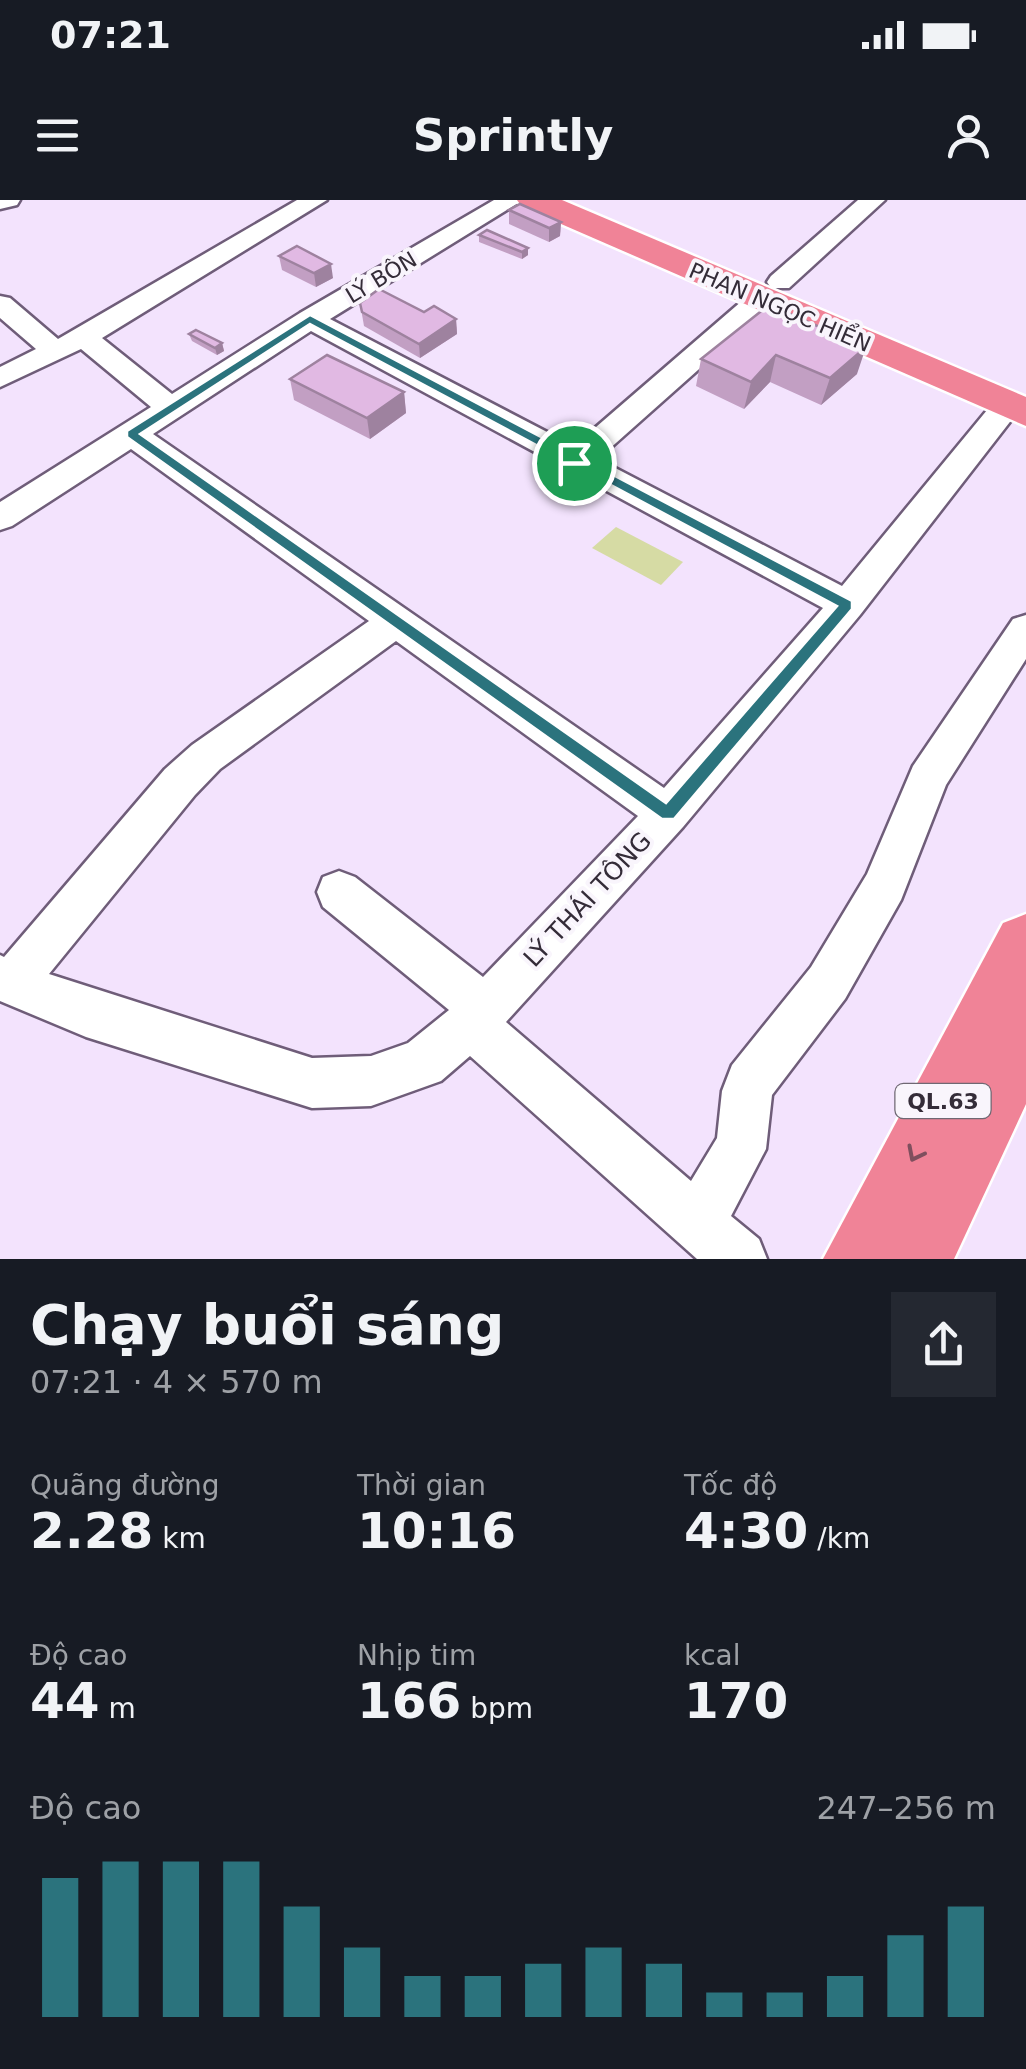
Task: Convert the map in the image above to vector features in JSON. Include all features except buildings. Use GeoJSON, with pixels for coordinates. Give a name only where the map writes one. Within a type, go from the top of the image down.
{"type":"FeatureCollection","features":[{"type":"Feature","properties":{"kind":"highway","name":"PHAN NGỌC HIỂN"},"geometry":{"type":"LineString","coordinates":[[534,200],[1022,394]]}},
{"type":"Feature","properties":{"kind":"highway","name":"PHAN NGỌC HIỂN"},"geometry":{"type":"LineString","coordinates":[[581,200],[770,291]]}},
{"type":"Feature","properties":{"kind":"highway","name":"QL.63"},"geometry":{"type":"LineString","coordinates":[[861,1259],[1026,944]]}},
{"type":"Feature","properties":{"kind":"highway","name":"QL.63"},"geometry":{"type":"LineString","coordinates":[[914,1259],[1026,1029]]}},
{"type":"Feature","properties":{"kind":"street"},"geometry":{"type":"LineString","coordinates":[[0,202],[8,200]]}},
{"type":"Feature","properties":{"kind":"street"},"geometry":{"type":"LineString","coordinates":[[0,378],[83,337],[234,244],[315,200]]}},
{"type":"Feature","properties":{"kind":"street","name":"LÝ BÔN"},"geometry":{"type":"LineString","coordinates":[[0,518],[310,319],[511,200]]}},
{"type":"Feature","properties":{"kind":"street"},"geometry":{"type":"LineString","coordinates":[[574,463],[873,200]]}},
{"type":"Feature","properties":{"kind":"street"},"geometry":{"type":"LineString","coordinates":[[0,304],[55,351]]}},
{"type":"Feature","properties":{"kind":"street"},"geometry":{"type":"LineString","coordinates":[[310,319],[847,605]]}},
{"type":"Feature","properties":{"kind":"street"},"geometry":{"type":"LineString","coordinates":[[83,337],[172,408]]}},
{"type":"Feature","properties":{"kind":"street","name":"LÝ THÁI TÔNG"},"geometry":{"type":"LineString","coordinates":[[6,980],[86,1014],[312,1083],[371,1081],[423,1063],[478,1016],[668,814],[1022,394]]}},
{"type":"Feature","properties":{"kind":"street"},"geometry":{"type":"LineString","coordinates":[[131,434],[668,814]]}},
{"type":"Feature","properties":{"kind":"street"},"geometry":{"type":"LineString","coordinates":[[6,980],[206,757],[396,620]]}},
{"type":"Feature","properties":{"kind":"street"},"geometry":{"type":"LineString","coordinates":[[696,1222],[745,1137],[744,1098],[750,1083],[828,982],[885,886],[928,778],[1026,628]]}},
{"type":"Feature","properties":{"kind":"street"},"geometry":{"type":"LineString","coordinates":[[339,892],[739,1259]]}},
{"type":"Feature","properties":{"kind":"green space"},"geometry":{"type":"Polygon","coordinates":[[[616,527],[683,562],[661,585],[592,548],[616,527]]]}},
{"type":"Feature","properties":{"kind":"route"},"geometry":{"type":"LineString","coordinates":[[310,319],[574,463],[847,605],[668,814],[131,434],[310,319]]}}]}
